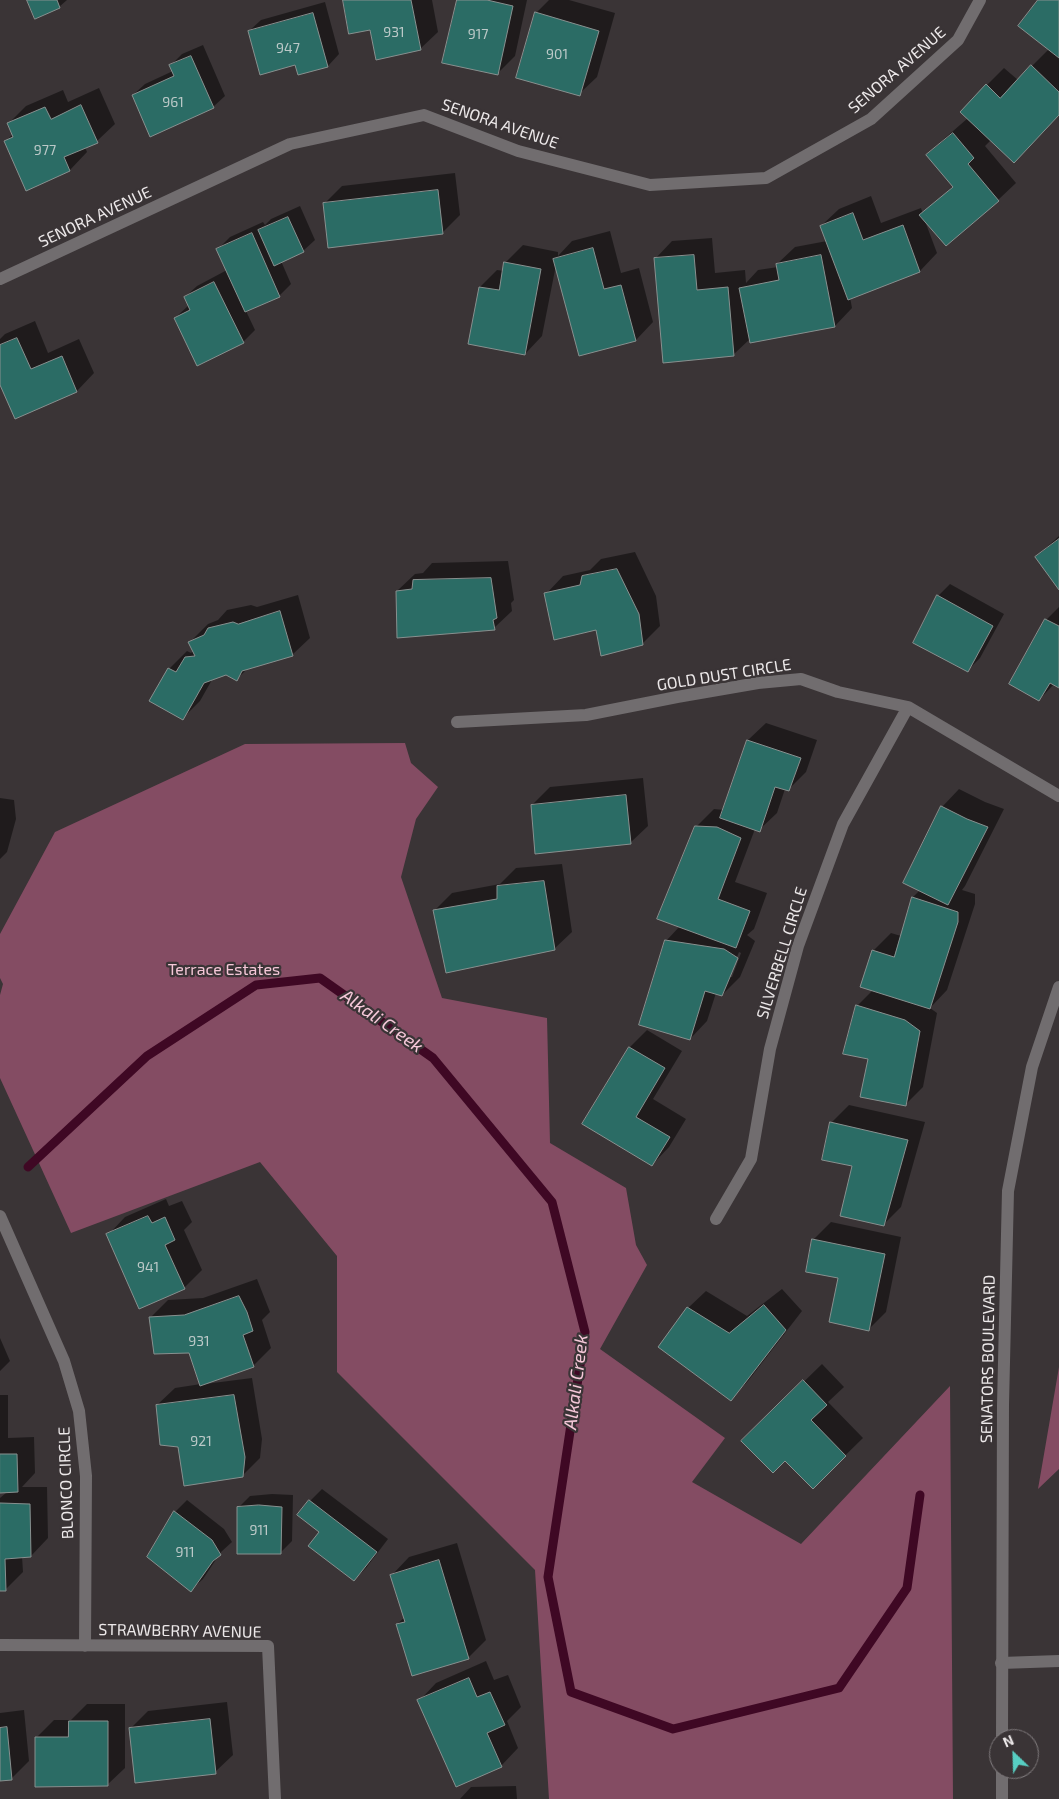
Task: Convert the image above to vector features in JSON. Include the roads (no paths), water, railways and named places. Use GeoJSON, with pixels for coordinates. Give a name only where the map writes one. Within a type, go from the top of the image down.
{"type":"FeatureCollection","features":[{"type":"Feature","properties":{"kind":"street","name":"SENORA AVENUE"},"geometry":{"type":"LineString","coordinates":[[0,279],[290,144],[424,115],[518,151],[650,185],[766,178],[871,119],[958,40],[980,0]]}},
{"type":"Feature","properties":{"kind":"street","name":"GOLD DUST CIRCLE"},"geometry":{"type":"LineString","coordinates":[[457,722],[586,716],[677,697],[801,679],[838,692],[908,707],[1059,796]]}},
{"type":"Feature","properties":{"kind":"street","name":"SILVERBELL CIRCLE"},"geometry":{"type":"LineString","coordinates":[[716,1218],[751,1159],[770,1049],[795,955],[843,824],[908,707]]}},
{"type":"Feature","properties":{"kind":"street","name":"SENATORS BOULEVARD"},"geometry":{"type":"LineString","coordinates":[[1002,1729],[1003,1405],[1008,1191],[1032,1067],[1059,987]]}},
{"type":"Feature","properties":{"kind":"street","name":"BLONCO CIRCLE"},"geometry":{"type":"LineString","coordinates":[[0,1216],[64,1360],[79,1411],[86,1476],[85,1646]]}},
{"type":"Feature","properties":{"kind":"street","name":"STRAWBERRY AVENUE"},"geometry":{"type":"LineString","coordinates":[[0,1645],[268,1646],[275,1799]]}},
{"type":"Feature","properties":{"kind":"street"},"geometry":{"type":"LineString","coordinates":[[1002,1663],[1059,1661]]}},
{"type":"Feature","properties":{"kind":"street"},"geometry":{"type":"LineString","coordinates":[[1002,1779],[1002,1799]]}},
{"type":"Feature","properties":{"kind":"waterway","name":"Alkali Creek"},"geometry":{"type":"LineString","coordinates":[[28,1167],[147,1056],[256,985],[320,978],[433,1058],[552,1202],[585,1332],[548,1577],[571,1692],[673,1729],[839,1688],[907,1588],[920,1495]]}},
{"type":"Feature","properties":{"kind":"park label","name":"Terrace Estates"},"geometry":{"type":"Point","coordinates":[224,970]}}]}
